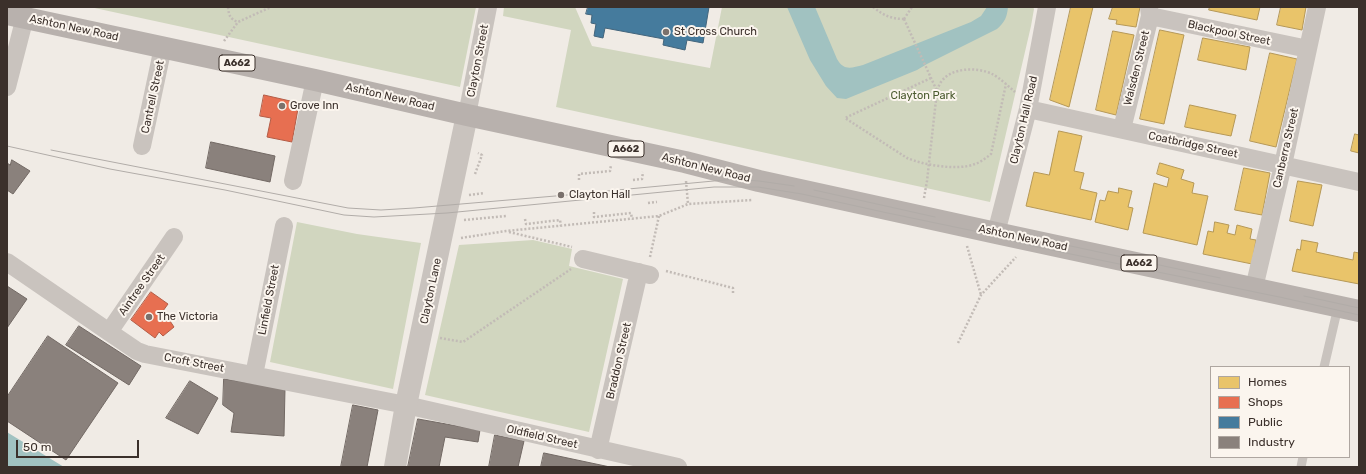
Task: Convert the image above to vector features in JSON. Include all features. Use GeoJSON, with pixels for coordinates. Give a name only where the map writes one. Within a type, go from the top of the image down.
{"type":"FeatureCollection","features":[{"type":"Feature","properties":{"kind":"main road","name":"Ashton New Road"},"geometry":{"type":"LineString","coordinates":[[16,15],[663,157],[996,233],[1359,311]]}},
{"type":"Feature","properties":{"kind":"street","name":"Clayton Street"},"geometry":{"type":"LineString","coordinates":[[467,115],[488,7]]}},
{"type":"Feature","properties":{"kind":"street","name":"Clayton Hall Road"},"geometry":{"type":"LineString","coordinates":[[996,233],[1028,106],[1047,7]]}},
{"type":"Feature","properties":{"kind":"street","name":"Canberra Street"},"geometry":{"type":"LineString","coordinates":[[1254,288],[1283,165],[1317,7]]}},
{"type":"Feature","properties":{"kind":"street","name":"Blackpool Street"},"geometry":{"type":"LineString","coordinates":[[1150,12],[1308,49]]}},
{"type":"Feature","properties":{"kind":"street","name":"Walsden Street"},"geometry":{"type":"LineString","coordinates":[[1122,129],[1150,12]]}},
{"type":"Feature","properties":{"kind":"street"},"geometry":{"type":"LineString","coordinates":[[7,87],[16,15]]}},
{"type":"Feature","properties":{"kind":"street","name":"Cantrell Street"},"geometry":{"type":"LineString","coordinates":[[142,146],[163,48]]}},
{"type":"Feature","properties":{"kind":"street"},"geometry":{"type":"LineString","coordinates":[[292,181],[315,80]]}},
{"type":"Feature","properties":{"kind":"street","name":"Coatbridge Street"},"geometry":{"type":"LineString","coordinates":[[1028,106],[1122,129],[1359,182]]}},
{"type":"Feature","properties":{"kind":"street","name":"Clayton Lane"},"geometry":{"type":"LineString","coordinates":[[395,467],[406,405],[467,115]]}},
{"type":"Feature","properties":{"kind":"street","name":"Linfield Street"},"geometry":{"type":"LineString","coordinates":[[254,375],[284,226]]}},
{"type":"Feature","properties":{"kind":"street","name":"Aintree Street"},"geometry":{"type":"LineString","coordinates":[[109,332],[174,237]]}},
{"type":"Feature","properties":{"kind":"street"},"geometry":{"type":"LineString","coordinates":[[578,261],[645,273]]}},
{"type":"Feature","properties":{"kind":"street","name":"Croft Street"},"geometry":{"type":"LineString","coordinates":[[7,262],[137,351],[145,354],[406,405]]}},
{"type":"Feature","properties":{"kind":"street","name":"Braddon Street"},"geometry":{"type":"LineString","coordinates":[[598,450],[645,273]]}},
{"type":"Feature","properties":{"kind":"street","name":"Oldfield Street"},"geometry":{"type":"LineString","coordinates":[[406,405],[598,450],[678,467]]}},
{"type":"Feature","properties":{"kind":"lane"},"geometry":{"type":"LineString","coordinates":[[1324,366],[1338,307]]}},
{"type":"Feature","properties":{"kind":"path"},"geometry":{"type":"LineString","coordinates":[[228,7],[229,15],[232,20],[238,22]]}},
{"type":"Feature","properties":{"kind":"path"},"geometry":{"type":"LineString","coordinates":[[212,58],[238,22],[271,7]]}},
{"type":"Feature","properties":{"kind":"path"},"geometry":{"type":"LineString","coordinates":[[873,7],[883,15],[894,19],[904,19]]}},
{"type":"Feature","properties":{"kind":"path"},"geometry":{"type":"LineString","coordinates":[[904,19],[912,7]]}},
{"type":"Feature","properties":{"kind":"path"},"geometry":{"type":"LineString","coordinates":[[904,19],[937,91]]}},
{"type":"Feature","properties":{"kind":"path"},"geometry":{"type":"LineString","coordinates":[[919,216],[927,181],[937,91],[942,81],[951,74],[965,69],[981,69],[994,75],[1006,84],[1028,106]]}},
{"type":"Feature","properties":{"kind":"path"},"geometry":{"type":"LineString","coordinates":[[931,78],[845,118],[907,158],[917,162],[946,166],[975,165],[986,159],[991,154],[1006,84]]}},
{"type":"Feature","properties":{"kind":"path"},"geometry":{"type":"LineString","coordinates":[[579,180],[578,174],[610,171],[612,162]]}},
{"type":"Feature","properties":{"kind":"path"},"geometry":{"type":"LineString","coordinates":[[633,180],[642,179],[644,170]]}},
{"type":"Feature","properties":{"kind":"path"},"geometry":{"type":"LineString","coordinates":[[468,195],[484,193]]}},
{"type":"Feature","properties":{"kind":"path"},"geometry":{"type":"LineString","coordinates":[[648,203],[657,202]]}},
{"type":"Feature","properties":{"kind":"path"},"geometry":{"type":"LineString","coordinates":[[457,238],[506,231],[659,216],[688,204]]}},
{"type":"Feature","properties":{"kind":"path"},"geometry":{"type":"LineString","coordinates":[[594,212],[594,217],[631,213],[632,219]]}},
{"type":"Feature","properties":{"kind":"path"},"geometry":{"type":"LineString","coordinates":[[461,220],[506,216]]}},
{"type":"Feature","properties":{"kind":"path"},"geometry":{"type":"LineString","coordinates":[[645,273],[659,216]]}},
{"type":"Feature","properties":{"kind":"path"},"geometry":{"type":"LineString","coordinates":[[525,218],[526,224],[560,220],[561,226]]}},
{"type":"Feature","properties":{"kind":"path"},"geometry":{"type":"LineString","coordinates":[[967,245],[981,295]]}},
{"type":"Feature","properties":{"kind":"path"},"geometry":{"type":"LineString","coordinates":[[958,342],[981,295],[1016,257]]}},
{"type":"Feature","properties":{"kind":"path"},"geometry":{"type":"LineString","coordinates":[[421,334],[463,342],[571,270],[578,261]]}},
{"type":"Feature","properties":{"kind":"green space"},"geometry":{"type":"Polygon","coordinates":[[[90,7],[476,7],[460,87],[90,7]]]}},
{"type":"Feature","properties":{"kind":"green space","name":"Clayton Park"},"geometry":{"type":"Polygon","coordinates":[[[504,7],[575,7],[592,46],[710,68],[722,7],[1033,7],[1034,9],[990,202],[556,107],[571,30],[503,16],[504,7]]]}},
{"type":"Feature","properties":{"kind":"green space"},"geometry":{"type":"Polygon","coordinates":[[[297,222],[357,234],[421,243],[393,389],[270,362],[297,222]]]}},
{"type":"Feature","properties":{"kind":"green space"},"geometry":{"type":"Polygon","coordinates":[[[533,240],[572,249],[569,266],[623,279],[589,432],[425,395],[459,245],[533,240]]]}},
{"type":"Feature","properties":{"kind":"water"},"geometry":{"type":"Polygon","coordinates":[[[787,7],[815,7],[837,59],[842,65],[848,68],[863,65],[971,22],[981,16],[987,7],[1008,7],[1005,19],[997,29],[917,70],[846,99],[837,98],[826,86],[810,60],[787,7]]]}},
{"type":"Feature","properties":{"kind":"water"},"geometry":{"type":"Polygon","coordinates":[[[7,432],[10,434],[64,467],[7,467],[7,432]]]}},
{"type":"Feature","properties":{"kind":"building: Homes"},"geometry":{"type":"Polygon","coordinates":[[[1071,7],[1093,7],[1069,107],[1050,100],[1071,7]]]}},
{"type":"Feature","properties":{"kind":"building: Homes"},"geometry":{"type":"Polygon","coordinates":[[[1113,7],[1140,7],[1136,27],[1116,24],[1117,20],[1109,19],[1113,7]]]}},
{"type":"Feature","properties":{"kind":"building: Homes"},"geometry":{"type":"Polygon","coordinates":[[[1210,7],[1260,7],[1257,20],[1209,10],[1210,7]]]}},
{"type":"Feature","properties":{"kind":"building: Homes"},"geometry":{"type":"Polygon","coordinates":[[[1281,7],[1306,7],[1302,30],[1277,25],[1281,7]]]}},
{"type":"Feature","properties":{"kind":"building: Homes"},"geometry":{"type":"Polygon","coordinates":[[[1160,30],[1184,35],[1164,124],[1140,119],[1160,30]]]}},
{"type":"Feature","properties":{"kind":"building: Homes"},"geometry":{"type":"Polygon","coordinates":[[[1113,31],[1134,35],[1116,115],[1096,110],[1113,31]]]}},
{"type":"Feature","properties":{"kind":"building: Homes"},"geometry":{"type":"Polygon","coordinates":[[[1203,38],[1250,47],[1246,70],[1198,60],[1203,38]]]}},
{"type":"Feature","properties":{"kind":"building: Homes"},"geometry":{"type":"Polygon","coordinates":[[[1270,53],[1297,59],[1276,147],[1250,141],[1270,53]]]}},
{"type":"Feature","properties":{"kind":"building: Homes"},"geometry":{"type":"Polygon","coordinates":[[[1190,105],[1236,115],[1231,136],[1185,127],[1190,105]]]}},
{"type":"Feature","properties":{"kind":"building: Homes"},"geometry":{"type":"Polygon","coordinates":[[[1059,131],[1082,136],[1074,171],[1084,173],[1080,189],[1097,193],[1091,220],[1026,206],[1034,172],[1049,175],[1059,131]]]}},
{"type":"Feature","properties":{"kind":"building: Homes"},"geometry":{"type":"Polygon","coordinates":[[[1355,134],[1359,135],[1359,153],[1351,151],[1355,134]]]}},
{"type":"Feature","properties":{"kind":"building: Homes"},"geometry":{"type":"Polygon","coordinates":[[[1160,163],[1184,170],[1181,179],[1194,183],[1192,193],[1208,196],[1197,245],[1143,233],[1154,183],[1167,187],[1169,178],[1157,174],[1160,163]]]}},
{"type":"Feature","properties":{"kind":"building: Homes"},"geometry":{"type":"Polygon","coordinates":[[[1244,168],[1270,173],[1262,215],[1235,210],[1244,168]]]}},
{"type":"Feature","properties":{"kind":"building: Homes"},"geometry":{"type":"Polygon","coordinates":[[[1298,181],[1322,185],[1313,226],[1290,221],[1298,181]]]}},
{"type":"Feature","properties":{"kind":"building: Homes"},"geometry":{"type":"Polygon","coordinates":[[[1119,188],[1132,191],[1128,207],[1133,208],[1128,230],[1095,222],[1100,200],[1105,201],[1108,191],[1118,193],[1119,188]]]}},
{"type":"Feature","properties":{"kind":"building: Homes"},"geometry":{"type":"Polygon","coordinates":[[[1215,222],[1229,225],[1227,233],[1235,235],[1237,225],[1252,229],[1250,239],[1256,240],[1252,264],[1203,254],[1208,231],[1213,232],[1215,222]]]}},
{"type":"Feature","properties":{"kind":"building: Homes"},"geometry":{"type":"Polygon","coordinates":[[[1302,240],[1318,243],[1316,252],[1353,260],[1354,252],[1359,253],[1359,284],[1292,271],[1297,249],[1300,250],[1302,240]]]}},
{"type":"Feature","properties":{"kind":"building: Shops"},"geometry":{"type":"Polygon","coordinates":[[[264,95],[299,103],[292,142],[267,137],[271,118],[260,116],[264,95]]]}},
{"type":"Feature","properties":{"kind":"building: Shops","name":"The Victoria"},"geometry":{"type":"Polygon","coordinates":[[[151,292],[168,304],[160,315],[170,321],[174,327],[163,336],[159,332],[155,338],[131,320],[151,292]]]}},
{"type":"Feature","properties":{"kind":"building: Public","name":"St Cross Church"},"geometry":{"type":"Polygon","coordinates":[[[588,7],[709,7],[703,43],[687,40],[685,50],[663,45],[664,39],[605,28],[603,38],[594,36],[596,24],[591,23],[592,15],[586,14],[588,7]]]}},
{"type":"Feature","properties":{"kind":"building: Industry"},"geometry":{"type":"Polygon","coordinates":[[[211,142],[275,156],[270,182],[206,168],[211,142]]]}},
{"type":"Feature","properties":{"kind":"building: Industry"},"geometry":{"type":"Polygon","coordinates":[[[12,160],[30,171],[13,194],[7,190],[7,163],[10,165],[12,160]]]}},
{"type":"Feature","properties":{"kind":"building: Industry"},"geometry":{"type":"Polygon","coordinates":[[[7,286],[27,299],[7,328],[7,286]]]}},
{"type":"Feature","properties":{"kind":"building: Industry"},"geometry":{"type":"Polygon","coordinates":[[[79,326],[141,366],[129,385],[66,345],[79,326]]]}},
{"type":"Feature","properties":{"kind":"building: Industry"},"geometry":{"type":"Polygon","coordinates":[[[48,336],[118,383],[66,460],[7,421],[7,397],[48,336]]]}},
{"type":"Feature","properties":{"kind":"building: Industry"},"geometry":{"type":"Polygon","coordinates":[[[224,379],[285,388],[284,436],[231,432],[234,413],[223,405],[224,379]]]}},
{"type":"Feature","properties":{"kind":"building: Industry"},"geometry":{"type":"Polygon","coordinates":[[[190,381],[218,398],[198,434],[166,418],[190,381]]]}},
{"type":"Feature","properties":{"kind":"building: Industry"},"geometry":{"type":"Polygon","coordinates":[[[353,405],[378,410],[367,467],[341,467],[353,405]]]}},
{"type":"Feature","properties":{"kind":"building: Industry"},"geometry":{"type":"Polygon","coordinates":[[[418,419],[480,430],[478,442],[445,437],[439,467],[408,467],[418,419]]]}},
{"type":"Feature","properties":{"kind":"building: Industry"},"geometry":{"type":"Polygon","coordinates":[[[495,435],[524,441],[518,467],[489,467],[495,435]]]}},
{"type":"Feature","properties":{"kind":"building: Industry"},"geometry":{"type":"Polygon","coordinates":[[[544,453],[610,467],[541,467],[544,453]]]}},
{"type":"Feature","properties":{"kind":"tram line"},"geometry":{"type":"LineString","coordinates":[[7,146],[110,169],[225,190],[344,215],[374,217],[447,213],[714,187],[758,187],[802,194],[974,231],[1032,246],[1359,315]]}},
{"type":"Feature","properties":{"kind":"tram line"},"geometry":{"type":"LineString","coordinates":[[51,150],[348,208],[381,210],[579,194]]}},
{"type":"Feature","properties":{"kind":"tram line"},"geometry":{"type":"LineString","coordinates":[[607,191],[735,179],[794,186]]}},
{"type":"Feature","properties":{"kind":"tram line"},"geometry":{"type":"LineString","coordinates":[[814,190],[935,217]]}},
{"type":"Feature","properties":{"kind":"tram line"},"geometry":{"type":"LineString","coordinates":[[982,227],[1220,278]]}},
{"type":"Feature","properties":{"kind":"tram line"},"geometry":{"type":"LineString","coordinates":[[1304,296],[1359,308]]}},
{"type":"Feature","properties":{"kind":"place","name":"St Cross Church"},"geometry":{"type":"Point","coordinates":[666,32]}},
{"type":"Feature","properties":{"kind":"place","name":"Grove Inn"},"geometry":{"type":"Point","coordinates":[282,106]}},
{"type":"Feature","properties":{"kind":"place","name":"Clayton Hall"},"geometry":{"type":"Point","coordinates":[561,195]}},
{"type":"Feature","properties":{"kind":"place","name":"The Victoria"},"geometry":{"type":"Point","coordinates":[149,317]}}]}
